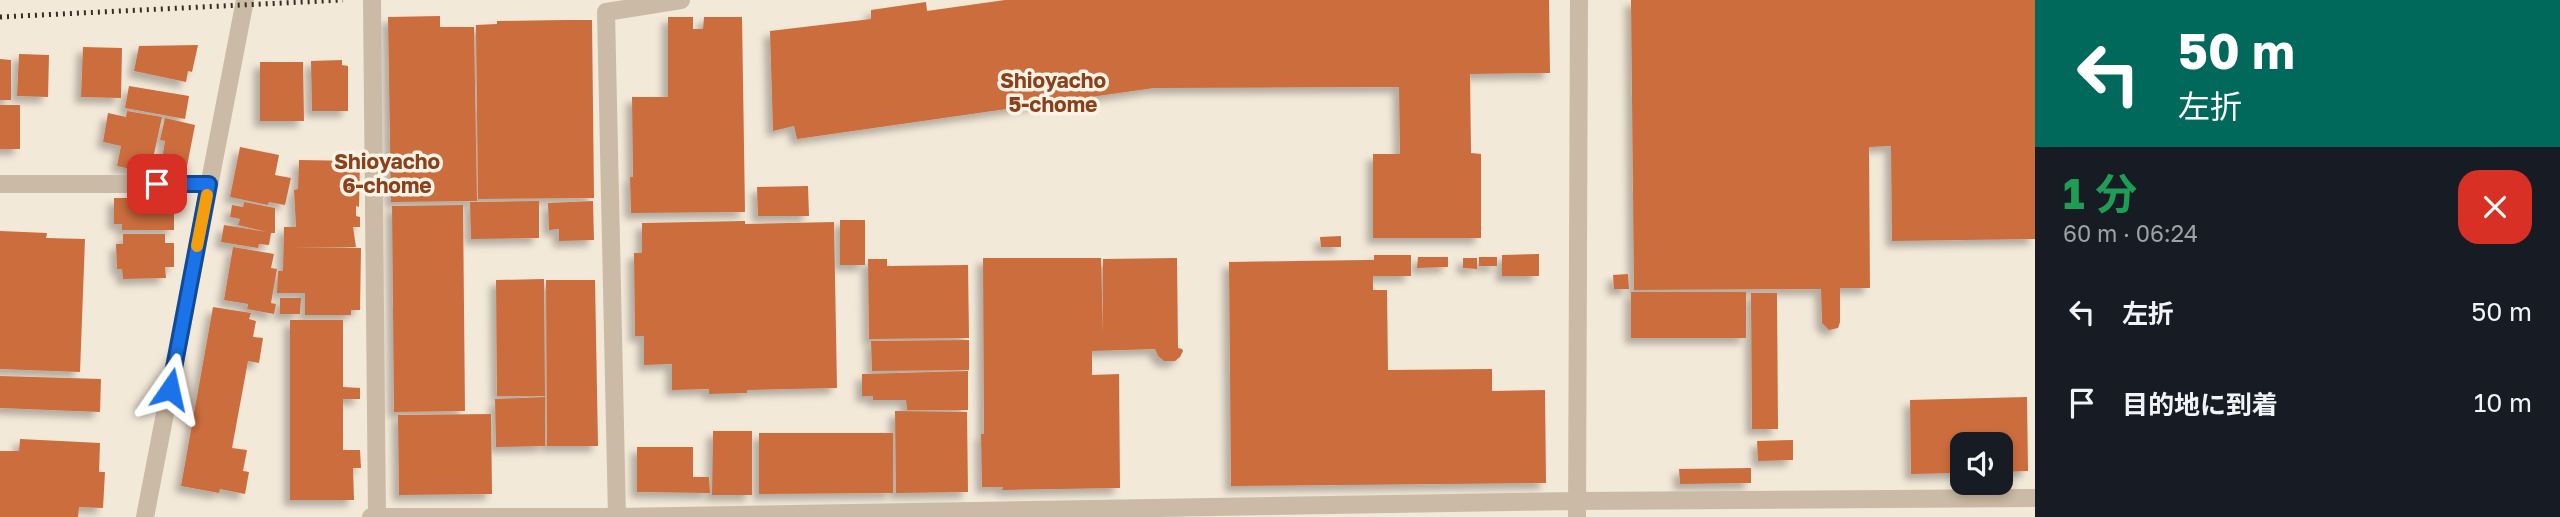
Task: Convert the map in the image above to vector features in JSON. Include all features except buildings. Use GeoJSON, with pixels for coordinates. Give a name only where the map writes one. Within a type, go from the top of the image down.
{"type":"FeatureCollection","features":[{"type":"Feature","properties":{"kind":"street"},"geometry":{"type":"LineString","coordinates":[[145,517],[245,0]]}},
{"type":"Feature","properties":{"kind":"street"},"geometry":{"type":"LineString","coordinates":[[372,0],[377,517]]}},
{"type":"Feature","properties":{"kind":"street"},"geometry":{"type":"LineString","coordinates":[[617,517],[606,12],[681,0]]}},
{"type":"Feature","properties":{"kind":"street"},"geometry":{"type":"LineString","coordinates":[[1577,509],[1579,0]]}},
{"type":"Feature","properties":{"kind":"street"},"geometry":{"type":"LineString","coordinates":[[0,184],[209,184]]}},
{"type":"Feature","properties":{"kind":"street"},"geometry":{"type":"LineString","coordinates":[[371,517],[1577,509],[2035,498]]}},
{"type":"Feature","properties":{"kind":"railway"},"geometry":{"type":"LineString","coordinates":[[0,17],[343,0]]}},
{"type":"Feature","properties":{"kind":"slow traffic"},"geometry":{"type":"LineString","coordinates":[[197,246],[207,195]]}},
{"type":"Feature","properties":{"kind":"district","name":"Shioyacho 5-chome"},"geometry":{"type":"Point","coordinates":[1053,92]}},
{"type":"Feature","properties":{"kind":"district","name":"Shioyacho 6-chome"},"geometry":{"type":"Point","coordinates":[387,173]}},
{"type":"Feature","properties":{"kind":"route"},"geometry":{"type":"LineString","coordinates":[[157,184],[209,184],[170,389]]}}]}
